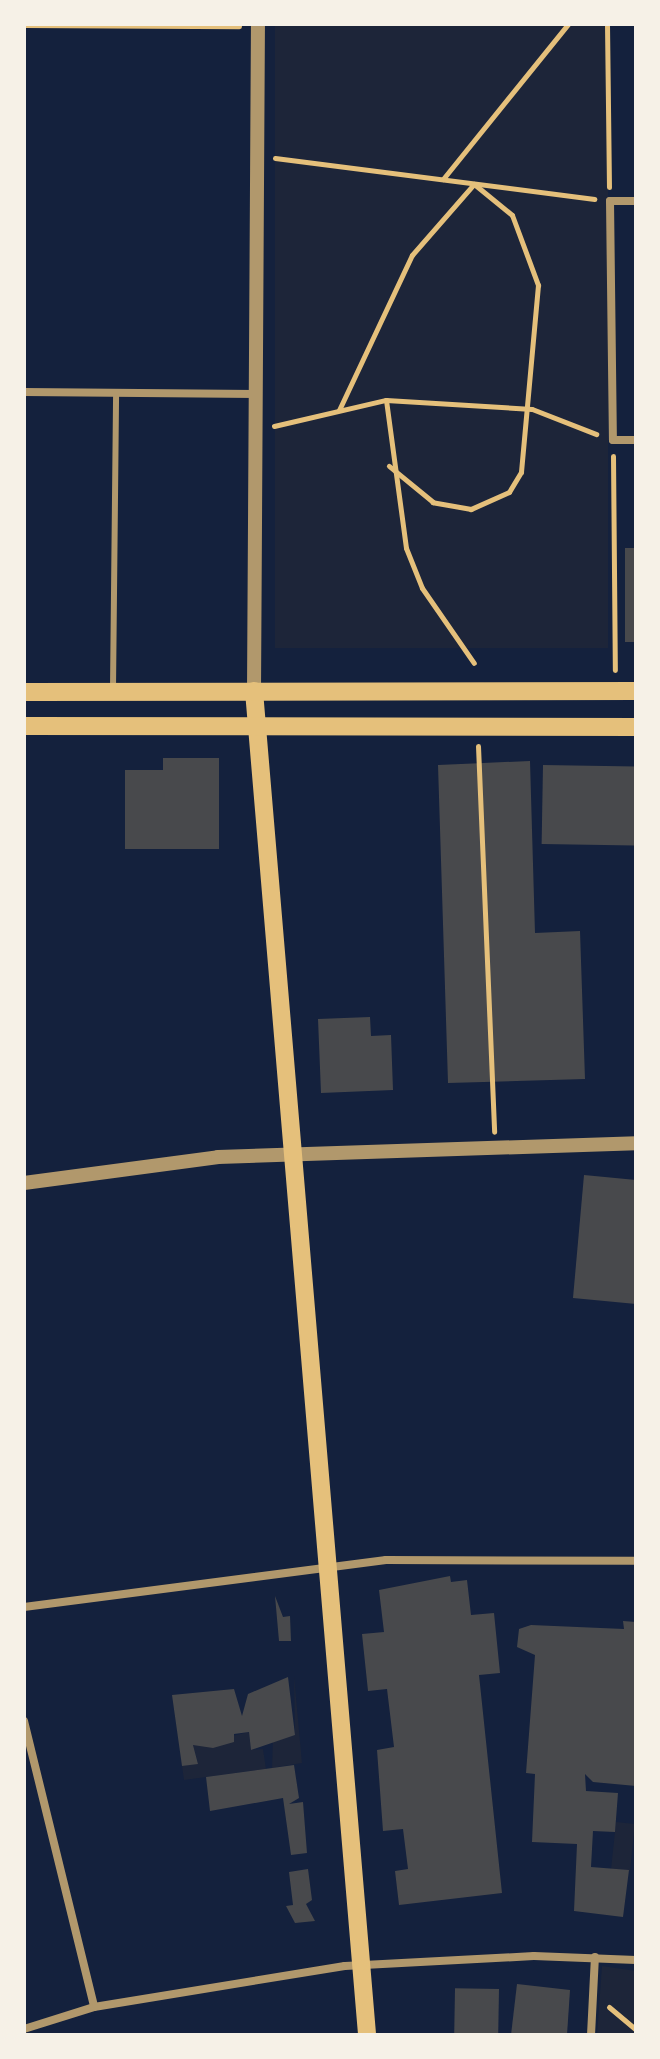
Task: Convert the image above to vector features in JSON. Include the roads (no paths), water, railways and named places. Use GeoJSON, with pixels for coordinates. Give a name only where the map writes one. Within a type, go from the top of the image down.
{"type":"FeatureCollection","features":[{"type":"Feature","properties":{"kind":"main road"},"geometry":{"type":"LineString","coordinates":[[254,691],[290,1153],[367,2035]]}},
{"type":"Feature","properties":{"kind":"main road"},"geometry":{"type":"LineString","coordinates":[[24,692],[636,691]]}},
{"type":"Feature","properties":{"kind":"main road"},"geometry":{"type":"LineString","coordinates":[[24,726],[636,727]]}},
{"type":"Feature","properties":{"kind":"street"},"geometry":{"type":"LineString","coordinates":[[254,691],[258,25]]}},
{"type":"Feature","properties":{"kind":"street"},"geometry":{"type":"LineString","coordinates":[[636,201],[610,201],[613,440],[636,440]]}},
{"type":"Feature","properties":{"kind":"street"},"geometry":{"type":"LineString","coordinates":[[24,392],[256,394]]}},
{"type":"Feature","properties":{"kind":"street"},"geometry":{"type":"LineString","coordinates":[[24,1183],[290,1153],[494,1143],[636,1143]]}},
{"type":"Feature","properties":{"kind":"street"},"geometry":{"type":"LineString","coordinates":[[24,1607],[326,1566],[636,1561]]}},
{"type":"Feature","properties":{"kind":"street"},"geometry":{"type":"LineString","coordinates":[[24,1721],[94,2007]]}},
{"type":"Feature","properties":{"kind":"street"},"geometry":{"type":"LineString","coordinates":[[591,2035],[595,1957]]}},
{"type":"Feature","properties":{"kind":"street"},"geometry":{"type":"LineString","coordinates":[[24,2029],[94,2007],[361,1964],[595,1957],[636,1960]]}},
{"type":"Feature","properties":{"kind":"lane"},"geometry":{"type":"LineString","coordinates":[[113,691],[116,393]]}}]}
